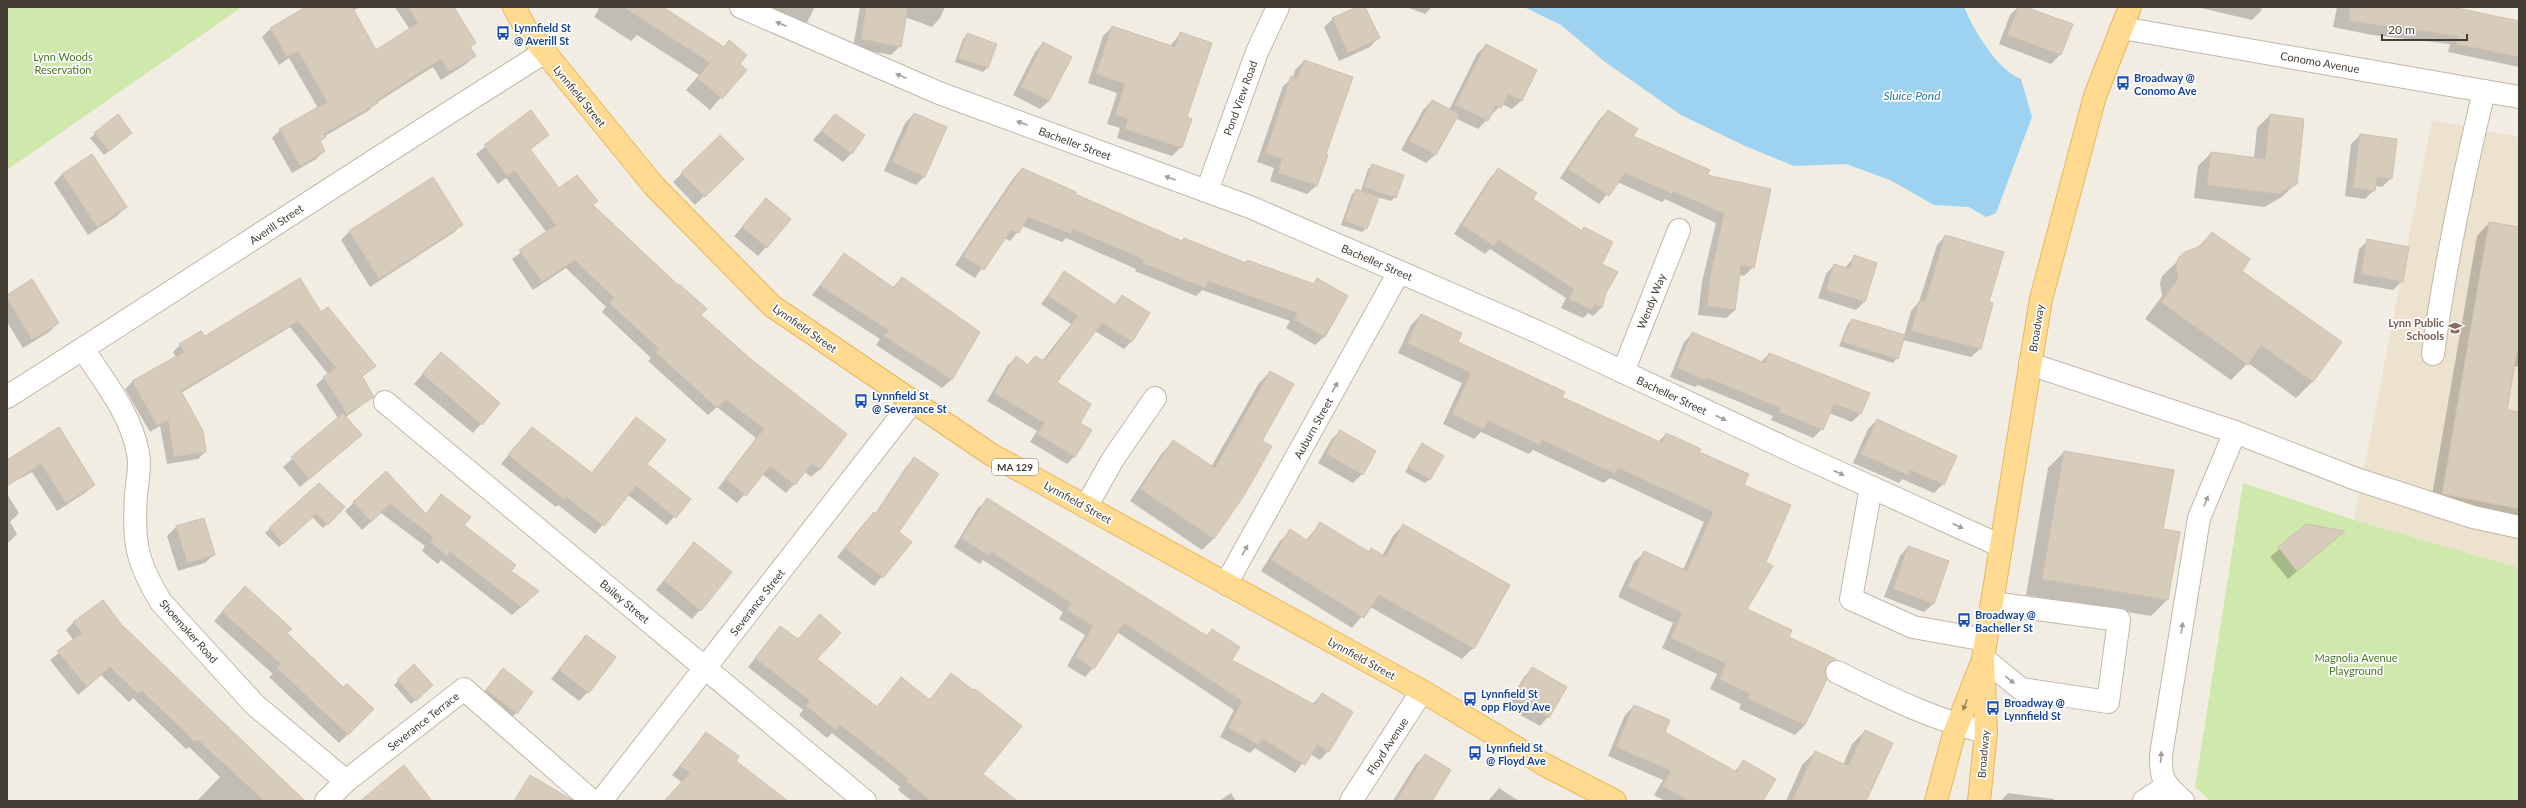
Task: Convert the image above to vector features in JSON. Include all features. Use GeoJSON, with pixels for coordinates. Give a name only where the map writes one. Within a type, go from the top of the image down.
{"type":"FeatureCollection","features":[{"type":"Feature","properties":{"kind":"main road","name":"Lynnfield Street"},"geometry":{"type":"LineString","coordinates":[[514,7],[526,29],[654,186],[772,306],[992,455],[1422,691],[1545,766],[1615,801]]}},
{"type":"Feature","properties":{"kind":"main road","name":"Broadway"},"geometry":{"type":"LineString","coordinates":[[1936,801],[1956,730],[1984,649],[2041,299],[2095,96],[2130,7]]}},
{"type":"Feature","properties":{"kind":"main road","name":"Broadway"},"geometry":{"type":"LineString","coordinates":[[1979,801],[1986,732],[1984,649]]}},
{"type":"Feature","properties":{"kind":"main road","name":"Broadway"},"geometry":{"type":"LineString","coordinates":[[1949,801],[1956,730]]}},
{"type":"Feature","properties":{"kind":"street","name":"Bacheller Street"},"geometry":{"type":"LineString","coordinates":[[741,7],[939,93],[1250,208],[1538,332],[2000,546]]}},
{"type":"Feature","properties":{"kind":"street","name":"Pond View Road"},"geometry":{"type":"LineString","coordinates":[[1206,192],[1257,52],[1278,7]]}},
{"type":"Feature","properties":{"kind":"street","name":"Conomo Avenue"},"geometry":{"type":"LineString","coordinates":[[2122,28],[2519,97]]}},
{"type":"Feature","properties":{"kind":"street","name":"Averill Street"},"geometry":{"type":"LineString","coordinates":[[7,397],[173,292],[352,173],[545,52]]}},
{"type":"Feature","properties":{"kind":"street"},"geometry":{"type":"LineString","coordinates":[[2433,354],[2444,275],[2462,182],[2484,91]]}},
{"type":"Feature","properties":{"kind":"street","name":"Wendy Way"},"geometry":{"type":"LineString","coordinates":[[1623,372],[1679,230]]}},
{"type":"Feature","properties":{"kind":"street","name":"Auburn Street"},"geometry":{"type":"LineString","coordinates":[[1226,584],[1399,272]]}},
{"type":"Feature","properties":{"kind":"street","name":"Shoemaker Road"},"geometry":{"type":"LineString","coordinates":[[83,349],[119,403],[132,430],[138,454],[135,542],[151,585],[161,602],[256,705],[346,781]]}},
{"type":"Feature","properties":{"kind":"street"},"geometry":{"type":"LineString","coordinates":[[2030,364],[2235,432],[2356,479],[2473,517],[2519,527]]}},
{"type":"Feature","properties":{"kind":"street"},"geometry":{"type":"LineString","coordinates":[[1086,507],[1113,459],[1155,398]]}},
{"type":"Feature","properties":{"kind":"street","name":"Severance Street"},"geometry":{"type":"LineString","coordinates":[[601,801],[913,401]]}},
{"type":"Feature","properties":{"kind":"street","name":"Bailey Street"},"geometry":{"type":"LineString","coordinates":[[385,402],[865,801]]}},
{"type":"Feature","properties":{"kind":"street"},"geometry":{"type":"LineString","coordinates":[[2183,801],[2167,786],[2160,773],[2161,755],[2199,518],[2235,432]]}},
{"type":"Feature","properties":{"kind":"street"},"geometry":{"type":"LineString","coordinates":[[1871,487],[1852,599],[1913,627],[1984,649],[2021,689],[2108,702],[2119,620],[1992,603]]}},
{"type":"Feature","properties":{"kind":"street"},"geometry":{"type":"LineString","coordinates":[[1837,672],[1956,730],[1986,732]]}},
{"type":"Feature","properties":{"kind":"street","name":"Severance Terrace"},"geometry":{"type":"LineString","coordinates":[[326,801],[346,781],[464,689],[592,801]]}},
{"type":"Feature","properties":{"kind":"street","name":"Floyd Avenue"},"geometry":{"type":"LineString","coordinates":[[1351,801],[1422,691]]}},
{"type":"Feature","properties":{"kind":"street"},"geometry":{"type":"LineString","coordinates":[[2144,801],[2167,786]]}},
{"type":"Feature","properties":{"kind":"shaded area","name":"Lynn Public Schools"},"geometry":{"type":"Polygon","coordinates":[[[2432,120],[2519,137],[2519,568],[2354,520],[2432,120]]]}},
{"type":"Feature","properties":{"kind":"green space","name":"Lynn Woods Reservation"},"geometry":{"type":"Polygon","coordinates":[[[7,7],[242,7],[7,170],[7,7]]]}},
{"type":"Feature","properties":{"kind":"green space","name":"Magnolia Avenue Playground"},"geometry":{"type":"Polygon","coordinates":[[[2243,483],[2354,520],[2519,568],[2518,801],[2211,801],[2195,787],[2243,483]]]}},
{"type":"Feature","properties":{"kind":"water","name":"Sluice Pond"},"geometry":{"type":"Polygon","coordinates":[[[1524,7],[1964,7],[1973,26],[1995,59],[2012,75],[2021,79],[2032,117],[1996,213],[1986,217],[1969,207],[1934,205],[1890,180],[1846,164],[1794,166],[1745,146],[1681,115],[1605,62],[1561,25],[1524,7]]]}},
{"type":"Feature","properties":{"kind":"building"},"geometry":{"type":"Polygon","coordinates":[[[306,7],[352,7],[376,50],[418,23],[408,7],[454,7],[476,43],[470,47],[476,56],[449,72],[441,59],[376,101],[378,103],[324,134],[326,137],[320,141],[325,151],[300,166],[279,129],[327,102],[298,51],[287,57],[270,28],[306,7]]]}},
{"type":"Feature","properties":{"kind":"building"},"geometry":{"type":"Polygon","coordinates":[[[623,7],[663,7],[724,47],[729,40],[747,55],[740,64],[747,70],[722,99],[697,78],[710,63],[623,7]]]}},
{"type":"Feature","properties":{"kind":"building"},"geometry":{"type":"Polygon","coordinates":[[[866,7],[908,7],[901,47],[861,39],[866,7]]]}},
{"type":"Feature","properties":{"kind":"building"},"geometry":{"type":"Polygon","coordinates":[[[1357,7],[1365,7],[1380,38],[1348,53],[1332,18],[1357,7]]]}},
{"type":"Feature","properties":{"kind":"building"},"geometry":{"type":"Polygon","coordinates":[[[2018,7],[2025,7],[2073,24],[2061,55],[2007,35],[2018,7]]]}},
{"type":"Feature","properties":{"kind":"building"},"geometry":{"type":"Polygon","coordinates":[[[2350,7],[2452,7],[2519,21],[2519,57],[2456,44],[2458,36],[2349,21],[2350,7]]]}},
{"type":"Feature","properties":{"kind":"building"},"geometry":{"type":"Polygon","coordinates":[[[1112,26],[1175,47],[1180,32],[1212,43],[1187,117],[1192,119],[1182,148],[1125,129],[1128,119],[1115,115],[1125,84],[1096,74],[1112,26]]]}},
{"type":"Feature","properties":{"kind":"building"},"geometry":{"type":"Polygon","coordinates":[[[967,33],[997,44],[988,68],[958,58],[967,33]]]}},
{"type":"Feature","properties":{"kind":"building"},"geometry":{"type":"Polygon","coordinates":[[[1043,42],[1072,57],[1049,101],[1021,87],[1043,42]]]}},
{"type":"Feature","properties":{"kind":"building"},"geometry":{"type":"Polygon","coordinates":[[[1486,44],[1537,70],[1522,101],[1508,94],[1501,108],[1496,105],[1488,121],[1455,105],[1486,44]]]}},
{"type":"Feature","properties":{"kind":"building"},"geometry":{"type":"Polygon","coordinates":[[[1304,60],[1353,77],[1326,154],[1328,155],[1317,186],[1278,173],[1282,159],[1265,153],[1291,76],[1297,79],[1304,60]]]}},
{"type":"Feature","properties":{"kind":"building"},"geometry":{"type":"Polygon","coordinates":[[[1432,100],[1459,114],[1436,155],[1409,141],[1432,100]]]}},
{"type":"Feature","properties":{"kind":"building"},"geometry":{"type":"Polygon","coordinates":[[[531,110],[549,135],[530,149],[559,188],[577,175],[598,201],[593,205],[678,285],[679,284],[707,309],[701,315],[753,361],[847,434],[820,470],[812,463],[795,485],[770,466],[746,496],[725,479],[764,429],[726,400],[717,408],[655,352],[659,349],[609,303],[614,298],[575,260],[542,282],[519,250],[556,225],[514,170],[507,176],[484,145],[531,110]]]}},
{"type":"Feature","properties":{"kind":"building"},"geometry":{"type":"Polygon","coordinates":[[[1608,110],[1638,129],[1633,136],[1710,170],[1707,175],[1771,189],[1754,268],[1741,265],[1735,310],[1707,306],[1711,273],[1724,214],[1673,191],[1672,194],[1625,173],[1609,196],[1568,169],[1608,110]]]}},
{"type":"Feature","properties":{"kind":"building"},"geometry":{"type":"Polygon","coordinates":[[[914,113],[947,127],[925,177],[892,162],[914,113]]]}},
{"type":"Feature","properties":{"kind":"building"},"geometry":{"type":"Polygon","coordinates":[[[118,114],[132,133],[109,151],[94,133],[118,114]]]}},
{"type":"Feature","properties":{"kind":"building"},"geometry":{"type":"Polygon","coordinates":[[[835,114],[865,135],[852,154],[821,131],[835,114]]]}},
{"type":"Feature","properties":{"kind":"building"},"geometry":{"type":"Polygon","coordinates":[[[2270,114],[2304,119],[2297,184],[2278,194],[2207,185],[2211,152],[2265,159],[2270,114]]]}},
{"type":"Feature","properties":{"kind":"building"},"geometry":{"type":"Polygon","coordinates":[[[2360,134],[2397,139],[2392,179],[2377,177],[2375,191],[2353,188],[2360,134]]]}},
{"type":"Feature","properties":{"kind":"building"},"geometry":{"type":"Polygon","coordinates":[[[720,135],[744,159],[705,197],[681,173],[720,135]]]}},
{"type":"Feature","properties":{"kind":"building"},"geometry":{"type":"Polygon","coordinates":[[[92,154],[127,207],[97,227],[62,174],[92,154]]]}},
{"type":"Feature","properties":{"kind":"building"},"geometry":{"type":"Polygon","coordinates":[[[1372,164],[1404,175],[1396,198],[1364,187],[1372,164]]]}},
{"type":"Feature","properties":{"kind":"building"},"geometry":{"type":"Polygon","coordinates":[[[1022,168],[1076,192],[1075,194],[1182,241],[1184,238],[1246,263],[1247,260],[1314,284],[1317,278],[1348,296],[1325,337],[1294,320],[1297,313],[1208,281],[1205,288],[1142,263],[1144,260],[1073,229],[1071,234],[1028,217],[1019,233],[1011,230],[984,270],[963,256],[1022,168]]]}},
{"type":"Feature","properties":{"kind":"building"},"geometry":{"type":"Polygon","coordinates":[[[1498,168],[1537,193],[1533,199],[1582,231],[1584,227],[1613,242],[1602,264],[1618,272],[1606,293],[1602,308],[1595,304],[1592,310],[1569,299],[1574,289],[1498,240],[1494,246],[1462,225],[1498,168]]]}},
{"type":"Feature","properties":{"kind":"building"},"geometry":{"type":"Polygon","coordinates":[[[433,177],[463,225],[379,279],[349,231],[433,177]]]}},
{"type":"Feature","properties":{"kind":"building"},"geometry":{"type":"Polygon","coordinates":[[[1356,189],[1379,197],[1367,229],[1344,221],[1356,189]]]}},
{"type":"Feature","properties":{"kind":"building"},"geometry":{"type":"Polygon","coordinates":[[[766,198],[791,219],[767,248],[742,227],[766,198]]]}},
{"type":"Feature","properties":{"kind":"building"},"geometry":{"type":"Polygon","coordinates":[[[2489,222],[2519,227],[2519,352],[2517,351],[2507,410],[2519,412],[2519,509],[2442,494],[2489,222]]]}},
{"type":"Feature","properties":{"kind":"building"},"geometry":{"type":"Polygon","coordinates":[[[2212,232],[2250,259],[2242,271],[2342,342],[2313,382],[2261,345],[2248,365],[2161,302],[2178,279],[2176,266],[2178,258],[2185,252],[2201,246],[2212,232]]]}},
{"type":"Feature","properties":{"kind":"building"},"geometry":{"type":"Polygon","coordinates":[[[1945,235],[2004,252],[1989,302],[1993,303],[1981,349],[1911,331],[1919,301],[1925,302],[1945,235]]]}},
{"type":"Feature","properties":{"kind":"building"},"geometry":{"type":"Polygon","coordinates":[[[2367,239],[2409,247],[2403,282],[2361,274],[2367,239]]]}},
{"type":"Feature","properties":{"kind":"building"},"geometry":{"type":"Polygon","coordinates":[[[844,253],[894,288],[902,277],[980,332],[952,380],[884,336],[888,330],[820,286],[844,253]]]}},
{"type":"Feature","properties":{"kind":"building"},"geometry":{"type":"Polygon","coordinates":[[[1854,255],[1877,263],[1865,302],[1826,290],[1834,264],[1850,269],[1854,255]]]}},
{"type":"Feature","properties":{"kind":"building"},"geometry":{"type":"Polygon","coordinates":[[[1064,271],[1115,305],[1122,295],[1150,313],[1132,342],[1102,323],[1057,382],[1091,404],[1080,423],[1092,430],[1075,457],[1037,434],[1044,423],[994,393],[1016,356],[1028,365],[1035,356],[1044,361],[1078,316],[1048,296],[1064,271]]]}},
{"type":"Feature","properties":{"kind":"building"},"geometry":{"type":"Polygon","coordinates":[[[300,278],[321,312],[328,307],[376,366],[362,376],[374,397],[347,414],[323,377],[336,368],[298,321],[181,391],[203,431],[206,452],[174,457],[168,420],[157,426],[132,381],[184,352],[179,344],[201,331],[205,336],[300,278]]]}},
{"type":"Feature","properties":{"kind":"building"},"geometry":{"type":"Polygon","coordinates":[[[32,279],[59,323],[32,340],[7,299],[7,295],[32,279]]]}},
{"type":"Feature","properties":{"kind":"building"},"geometry":{"type":"Polygon","coordinates":[[[1421,314],[1462,333],[1458,342],[1565,392],[1562,397],[1662,443],[1666,433],[1701,449],[1699,452],[1749,474],[1744,485],[1791,505],[1766,562],[1773,566],[1747,609],[1792,630],[1789,637],[1836,659],[1826,667],[1827,679],[1805,725],[1748,699],[1750,694],[1719,679],[1726,664],[1671,638],[1682,613],[1628,587],[1644,551],[1687,571],[1713,512],[1618,468],[1615,474],[1542,440],[1540,445],[1488,421],[1484,430],[1452,414],[1471,373],[1407,343],[1421,314]]]}},
{"type":"Feature","properties":{"kind":"building"},"geometry":{"type":"Polygon","coordinates":[[[1852,319],[1905,335],[1898,359],[1842,342],[1852,319]]]}},
{"type":"Feature","properties":{"kind":"building"},"geometry":{"type":"Polygon","coordinates":[[[1692,332],[1765,363],[1769,353],[1870,393],[1861,414],[1834,404],[1823,430],[1779,412],[1780,408],[1706,377],[1704,380],[1677,368],[1692,332]]]}},
{"type":"Feature","properties":{"kind":"building"},"geometry":{"type":"Polygon","coordinates":[[[441,352],[500,403],[482,425],[422,374],[441,352]]]}},
{"type":"Feature","properties":{"kind":"building"},"geometry":{"type":"Polygon","coordinates":[[[1270,371],[1294,384],[1262,441],[1272,446],[1245,494],[1214,539],[1140,489],[1173,440],[1215,468],[1270,371]]]}},
{"type":"Feature","properties":{"kind":"building"},"geometry":{"type":"Polygon","coordinates":[[[343,413],[362,435],[309,479],[291,457],[343,413]]]}},
{"type":"Feature","properties":{"kind":"building"},"geometry":{"type":"Polygon","coordinates":[[[636,417],[666,440],[647,464],[691,499],[676,518],[636,486],[604,526],[566,497],[565,500],[508,455],[532,427],[592,473],[636,417]]]}},
{"type":"Feature","properties":{"kind":"building"},"geometry":{"type":"Polygon","coordinates":[[[1877,419],[1957,456],[1944,485],[1910,470],[1908,475],[1861,454],[1877,419]]]}},
{"type":"Feature","properties":{"kind":"building"},"geometry":{"type":"Polygon","coordinates":[[[59,427],[95,485],[66,503],[41,464],[7,486],[7,460],[59,427]]]}},
{"type":"Feature","properties":{"kind":"building"},"geometry":{"type":"Polygon","coordinates":[[[1340,430],[1376,451],[1363,475],[1326,454],[1340,430]]]}},
{"type":"Feature","properties":{"kind":"building"},"geometry":{"type":"Polygon","coordinates":[[[1422,443],[1444,456],[1430,480],[1408,467],[1422,443]]]}},
{"type":"Feature","properties":{"kind":"building"},"geometry":{"type":"Polygon","coordinates":[[[2064,451],[2174,470],[2163,529],[2180,532],[2168,600],[2042,579],[2064,451]]]}},
{"type":"Feature","properties":{"kind":"building"},"geometry":{"type":"Polygon","coordinates":[[[914,457],[939,474],[899,532],[912,542],[883,578],[845,548],[874,512],[876,514],[914,457]]]}},
{"type":"Feature","properties":{"kind":"building"},"geometry":{"type":"Polygon","coordinates":[[[386,471],[426,514],[441,494],[471,517],[464,525],[516,565],[511,571],[539,591],[521,607],[450,552],[447,556],[430,542],[433,537],[390,504],[371,522],[353,502],[386,471]]]}},
{"type":"Feature","properties":{"kind":"building"},"geometry":{"type":"Polygon","coordinates":[[[319,483],[345,507],[328,525],[316,514],[283,544],[269,528],[319,483]]]}},
{"type":"Feature","properties":{"kind":"building"},"geometry":{"type":"Polygon","coordinates":[[[987,498],[1207,636],[1212,629],[1240,647],[1232,660],[1315,705],[1322,693],[1353,712],[1329,752],[1317,745],[1305,765],[1262,739],[1259,745],[1228,728],[1242,701],[1124,623],[1094,669],[1075,657],[1093,626],[1067,610],[1071,603],[991,552],[989,556],[961,538],[987,498]]]}},
{"type":"Feature","properties":{"kind":"building"},"geometry":{"type":"Polygon","coordinates":[[[204,518],[215,555],[187,563],[176,526],[204,518]]]}},
{"type":"Feature","properties":{"kind":"building"},"geometry":{"type":"Polygon","coordinates":[[[1320,522],[1369,552],[1371,548],[1386,557],[1403,524],[1510,585],[1474,649],[1379,595],[1364,618],[1271,560],[1290,529],[1308,541],[1320,522]]]}},
{"type":"Feature","properties":{"kind":"building"},"geometry":{"type":"Polygon","coordinates":[[[2306,524],[2345,531],[2297,571],[2278,547],[2306,524]]]}},
{"type":"Feature","properties":{"kind":"building"},"geometry":{"type":"Polygon","coordinates":[[[694,542],[732,572],[701,611],[664,581],[694,542]]]}},
{"type":"Feature","properties":{"kind":"building"},"geometry":{"type":"Polygon","coordinates":[[[1908,546],[1949,561],[1934,604],[1893,589],[1908,546]]]}},
{"type":"Feature","properties":{"kind":"building"},"geometry":{"type":"Polygon","coordinates":[[[245,586],[292,629],[287,633],[343,687],[347,684],[374,709],[348,735],[277,668],[281,664],[222,612],[245,586]]]}},
{"type":"Feature","properties":{"kind":"building"},"geometry":{"type":"Polygon","coordinates":[[[103,600],[121,624],[305,801],[264,801],[198,740],[195,742],[142,691],[138,694],[110,667],[87,687],[57,651],[82,633],[73,622],[103,600]]]}},
{"type":"Feature","properties":{"kind":"building"},"geometry":{"type":"Polygon","coordinates":[[[820,614],[841,633],[817,659],[877,707],[901,677],[930,700],[951,673],[973,690],[975,689],[1022,726],[983,774],[1017,801],[931,801],[906,781],[908,778],[840,725],[836,730],[806,706],[810,701],[755,658],[780,626],[798,639],[820,614]]]}},
{"type":"Feature","properties":{"kind":"building"},"geometry":{"type":"Polygon","coordinates":[[[586,635],[616,657],[589,693],[559,670],[586,635]]]}},
{"type":"Feature","properties":{"kind":"building"},"geometry":{"type":"Polygon","coordinates":[[[414,664],[433,685],[416,701],[397,680],[414,664]]]}},
{"type":"Feature","properties":{"kind":"building"},"geometry":{"type":"Polygon","coordinates":[[[1532,667],[1567,687],[1549,718],[1514,698],[1532,667]]]}},
{"type":"Feature","properties":{"kind":"building"},"geometry":{"type":"Polygon","coordinates":[[[503,668],[533,692],[517,714],[486,690],[503,668]]]}},
{"type":"Feature","properties":{"kind":"building"},"geometry":{"type":"Polygon","coordinates":[[[1634,705],[1670,720],[1665,732],[1737,772],[1743,760],[1776,779],[1763,801],[1689,801],[1662,786],[1671,771],[1616,747],[1634,705]]]}},
{"type":"Feature","properties":{"kind":"building"},"geometry":{"type":"Polygon","coordinates":[[[1865,730],[1893,743],[1866,801],[1792,801],[1815,751],[1848,766],[1865,730]]]}},
{"type":"Feature","properties":{"kind":"building"},"geometry":{"type":"Polygon","coordinates":[[[706,732],[739,756],[736,761],[788,801],[664,801],[690,773],[680,766],[706,732]]]}},
{"type":"Feature","properties":{"kind":"building"},"geometry":{"type":"Polygon","coordinates":[[[1425,754],[1451,770],[1432,801],[1396,801],[1425,754]]]}},
{"type":"Feature","properties":{"kind":"building"},"geometry":{"type":"Polygon","coordinates":[[[404,765],[432,801],[360,801],[404,765]]]}},
{"type":"Feature","properties":{"kind":"building"},"geometry":{"type":"Polygon","coordinates":[[[530,775],[572,800],[573,801],[514,801],[530,775]]]}},
{"type":"Feature","properties":{"kind":"place","name":"Lynnfield St @ Averill St"},"geometry":{"type":"Point","coordinates":[503,33]}},
{"type":"Feature","properties":{"kind":"place","name":"Broadway @ Conomo Ave"},"geometry":{"type":"Point","coordinates":[2123,83]}},
{"type":"Feature","properties":{"kind":"place","name":"Lynn Public Schools"},"geometry":{"type":"Point","coordinates":[2455,328]}},
{"type":"Feature","properties":{"kind":"place","name":"Lynnfield St @ Severance St"},"geometry":{"type":"Point","coordinates":[861,401]}},
{"type":"Feature","properties":{"kind":"place","name":"Broadway @ Bacheller St"},"geometry":{"type":"Point","coordinates":[1964,620]}},
{"type":"Feature","properties":{"kind":"place","name":"Lynnfield St opp Floyd Ave"},"geometry":{"type":"Point","coordinates":[1470,699]}},
{"type":"Feature","properties":{"kind":"place","name":"Broadway @ Lynnfield St"},"geometry":{"type":"Point","coordinates":[1993,708]}},
{"type":"Feature","properties":{"kind":"place","name":"Lynnfield St @ Floyd Ave"},"geometry":{"type":"Point","coordinates":[1475,753]}}]}
